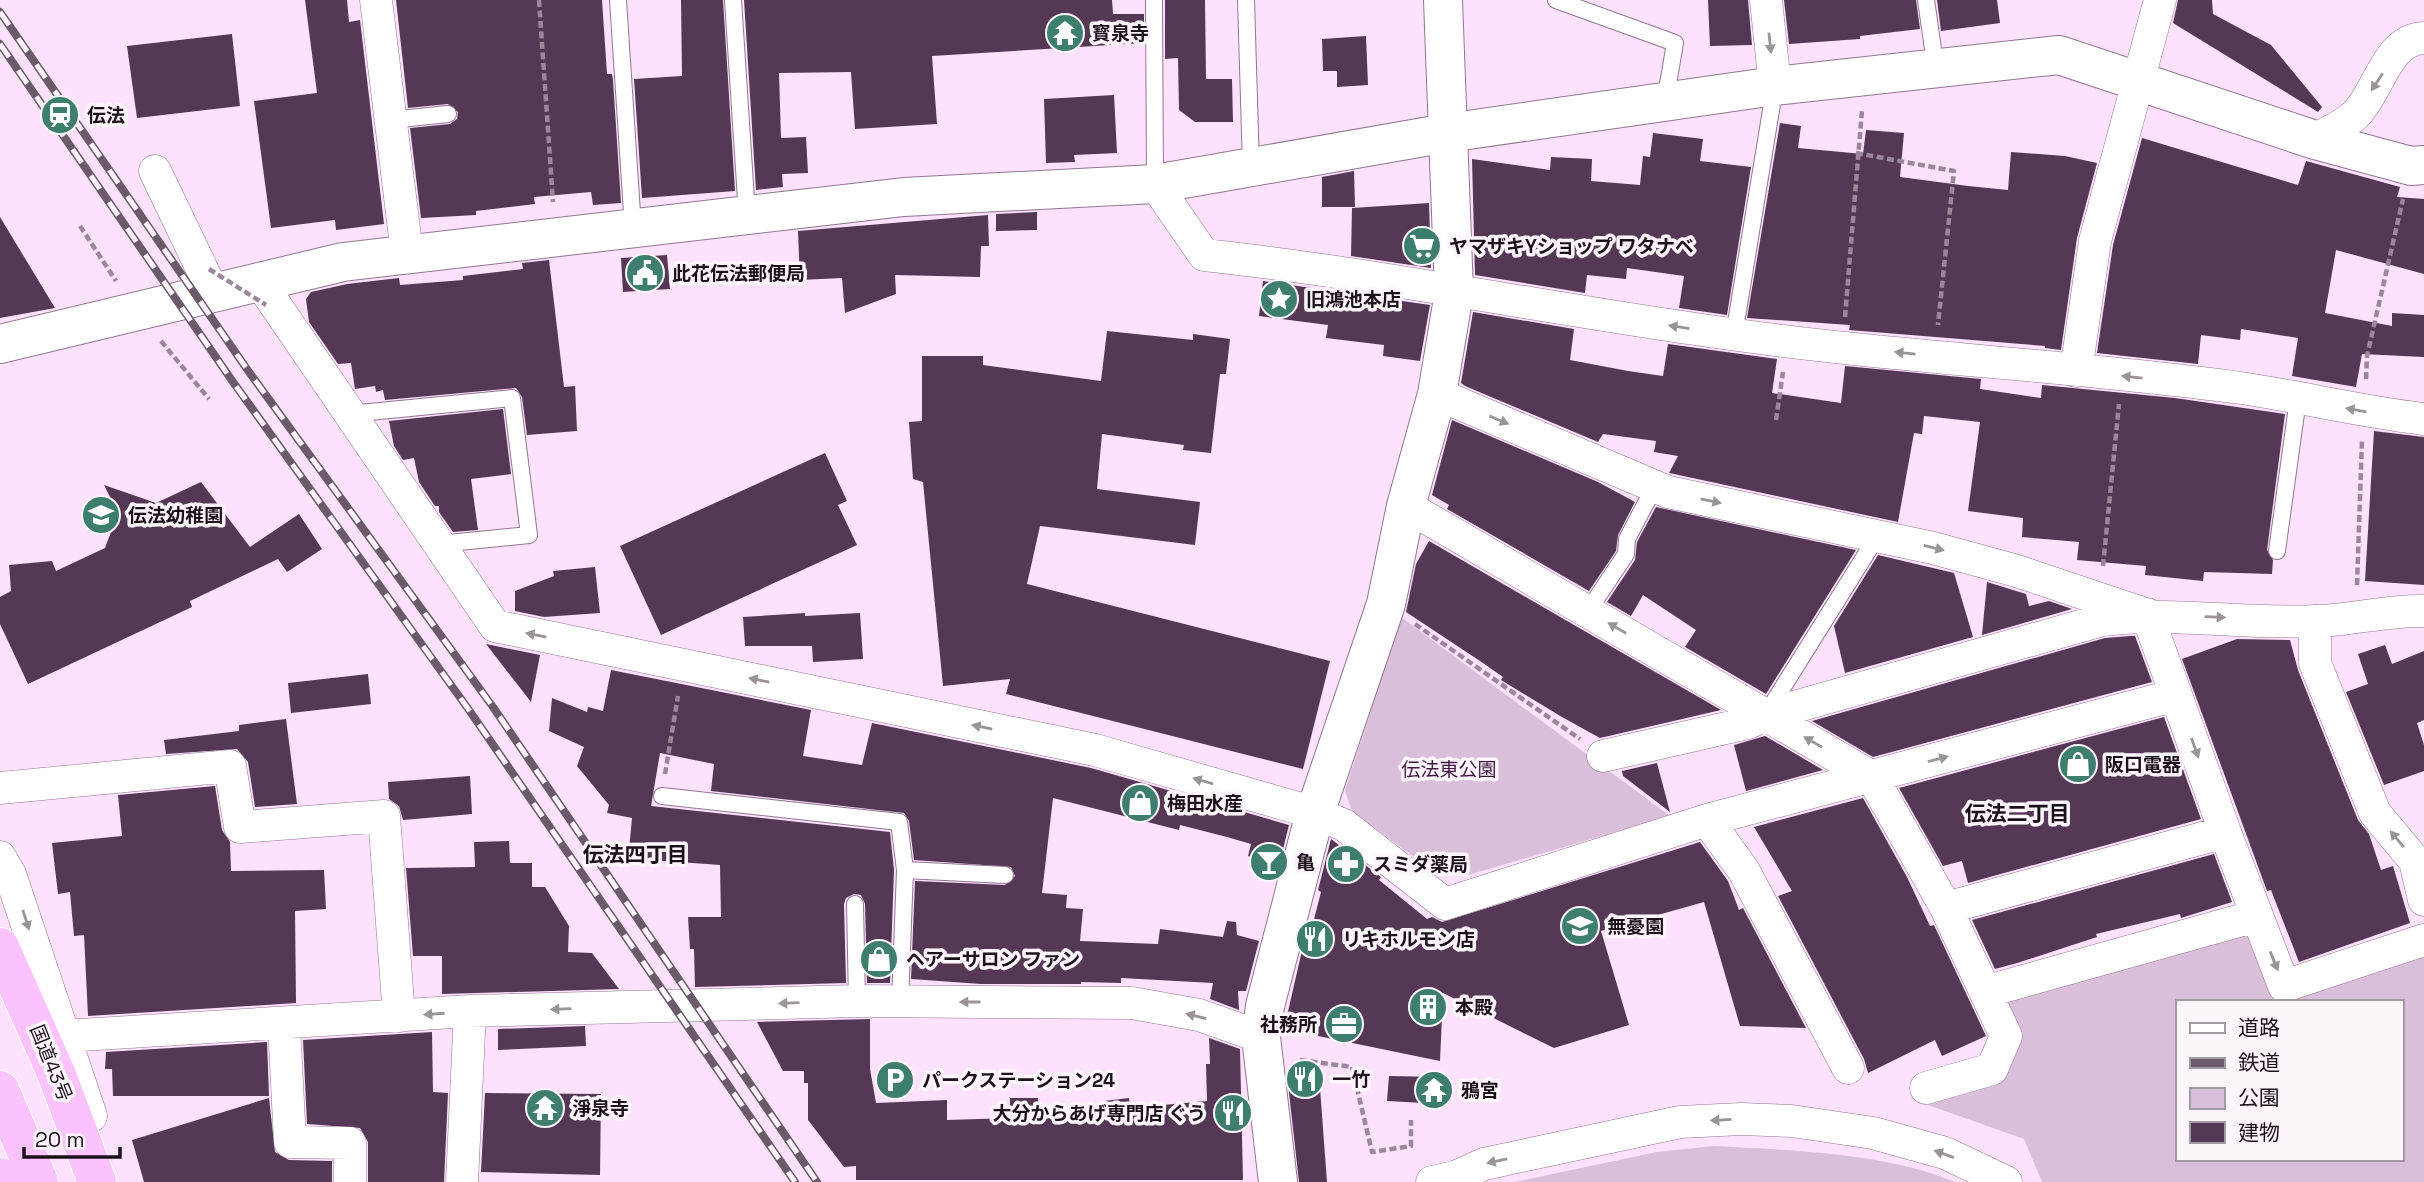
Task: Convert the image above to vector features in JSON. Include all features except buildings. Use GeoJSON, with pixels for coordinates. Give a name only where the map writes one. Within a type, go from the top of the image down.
{"type":"FeatureCollection","features":[{"type":"Feature","properties":{"kind":"highway","name":"国道43号"},"geometry":{"type":"LineString","coordinates":[[0,947],[100,1177]]}},
{"type":"Feature","properties":{"kind":"highway"},"geometry":{"type":"LineString","coordinates":[[0,1090],[39,1182]]}},
{"type":"Feature","properties":{"kind":"highway"},"geometry":{"type":"LineString","coordinates":[[0,1177],[2,1182]]}},
{"type":"Feature","properties":{"kind":"street"},"geometry":{"type":"LineString","coordinates":[[376,0],[407,254]]}},
{"type":"Feature","properties":{"kind":"street"},"geometry":{"type":"LineString","coordinates":[[1278,1182],[1262,1046],[1265,1006],[1315,813],[1386,604],[1406,506],[1437,394],[1454,293],[1443,0]]}},
{"type":"Feature","properties":{"kind":"street"},"geometry":{"type":"LineString","coordinates":[[1766,0],[1775,86]]}},
{"type":"Feature","properties":{"kind":"street"},"geometry":{"type":"LineString","coordinates":[[2076,371],[2095,241],[2160,0]]}},
{"type":"Feature","properties":{"kind":"street"},"geometry":{"type":"LineString","coordinates":[[2315,140],[2357,114],[2399,47],[2416,38],[2424,38]]}},
{"type":"Feature","properties":{"kind":"street"},"geometry":{"type":"LineString","coordinates":[[0,344],[211,281],[262,293],[343,262],[904,197],[1155,184],[1447,133],[1775,86],[2059,55],[2315,140],[2411,166],[2424,165]]}},
{"type":"Feature","properties":{"kind":"street"},"geometry":{"type":"LineString","coordinates":[[155,172],[211,281]]}},
{"type":"Feature","properties":{"kind":"street"},"geometry":{"type":"LineString","coordinates":[[1155,184],[1204,255],[1316,267],[1454,293],[1734,335],[2242,388],[2424,419]]}},
{"type":"Feature","properties":{"kind":"street"},"geometry":{"type":"LineString","coordinates":[[262,293],[495,626],[1094,750],[1315,813],[1344,825],[1445,904],[1707,820],[2176,695]]}},
{"type":"Feature","properties":{"kind":"street"},"geometry":{"type":"LineString","coordinates":[[1437,394],[1668,492],[1878,535],[2017,570],[2147,614]]}},
{"type":"Feature","properties":{"kind":"street"},"geometry":{"type":"LineString","coordinates":[[1406,506],[1872,777],[1946,908],[2006,1035],[1992,1069],[1926,1087]]}},
{"type":"Feature","properties":{"kind":"street"},"geometry":{"type":"LineString","coordinates":[[1603,756],[1748,723],[1766,715],[2102,620],[2147,614],[2315,621],[2396,610],[2424,611]]}},
{"type":"Feature","properties":{"kind":"street"},"geometry":{"type":"LineString","coordinates":[[2147,614],[2225,832],[2284,986],[2424,940]]}},
{"type":"Feature","properties":{"kind":"street"},"geometry":{"type":"LineString","coordinates":[[2315,621],[2315,663],[2375,813],[2416,861],[2424,900]]}},
{"type":"Feature","properties":{"kind":"street"},"geometry":{"type":"LineString","coordinates":[[0,788],[230,766],[240,827],[384,816],[399,1016]]}},
{"type":"Feature","properties":{"kind":"street"},"geometry":{"type":"LineString","coordinates":[[1707,820],[1744,871],[1848,1068]]}},
{"type":"Feature","properties":{"kind":"street"},"geometry":{"type":"LineString","coordinates":[[1946,908],[2225,832]]}},
{"type":"Feature","properties":{"kind":"street"},"geometry":{"type":"LineString","coordinates":[[0,857],[10,874],[64,1036],[100,1177]]}},
{"type":"Feature","properties":{"kind":"street"},"geometry":{"type":"LineString","coordinates":[[1987,990],[2256,916]]}},
{"type":"Feature","properties":{"kind":"street"},"geometry":{"type":"LineString","coordinates":[[64,1036],[470,1012],[857,1001],[1132,1003],[1199,1015],[1262,1046]]}},
{"type":"Feature","properties":{"kind":"street"},"geometry":{"type":"LineString","coordinates":[[462,1182],[470,1012]]}},
{"type":"Feature","properties":{"kind":"street"},"geometry":{"type":"LineString","coordinates":[[284,1024],[290,1142],[350,1143],[350,1182]]}},
{"type":"Feature","properties":{"kind":"street"},"geometry":{"type":"LineString","coordinates":[[1432,1182],[1455,1177],[1484,1164],[1680,1122],[1741,1119],[1792,1121],[1873,1133],[1945,1153],[2006,1182]]}},
{"type":"Feature","properties":{"kind":"lane"},"geometry":{"type":"LineString","coordinates":[[618,0],[633,228]]}},
{"type":"Feature","properties":{"kind":"lane"},"geometry":{"type":"LineString","coordinates":[[733,0],[747,215]]}},
{"type":"Feature","properties":{"kind":"lane"},"geometry":{"type":"LineString","coordinates":[[1154,0],[1155,184]]}},
{"type":"Feature","properties":{"kind":"lane"},"geometry":{"type":"LineString","coordinates":[[1246,0],[1251,167]]}},
{"type":"Feature","properties":{"kind":"lane"},"geometry":{"type":"LineString","coordinates":[[1556,0],[1675,43],[1664,103]]}},
{"type":"Feature","properties":{"kind":"lane"},"geometry":{"type":"LineString","coordinates":[[1926,0],[1936,70]]}},
{"type":"Feature","properties":{"kind":"lane"},"geometry":{"type":"LineString","coordinates":[[1734,335],[1775,86]]}},
{"type":"Feature","properties":{"kind":"lane"},"geometry":{"type":"LineString","coordinates":[[390,120],[448,114]]}},
{"type":"Feature","properties":{"kind":"lane"},"geometry":{"type":"LineString","coordinates":[[349,414],[512,397],[528,535],[439,544]]}},
{"type":"Feature","properties":{"kind":"lane"},"geometry":{"type":"LineString","coordinates":[[2277,551],[2298,399]]}},
{"type":"Feature","properties":{"kind":"lane"},"geometry":{"type":"LineString","coordinates":[[1588,611],[1626,554],[1627,540],[1655,486]]}},
{"type":"Feature","properties":{"kind":"lane"},"geometry":{"type":"LineString","coordinates":[[1766,715],[1878,535]]}},
{"type":"Feature","properties":{"kind":"lane"},"geometry":{"type":"LineString","coordinates":[[662,796],[899,822],[905,870],[900,1002]]}},
{"type":"Feature","properties":{"kind":"lane"},"geometry":{"type":"LineString","coordinates":[[905,870],[1005,875]]}},
{"type":"Feature","properties":{"kind":"lane"},"geometry":{"type":"LineString","coordinates":[[855,904],[857,1001]]}},
{"type":"Feature","properties":{"kind":"path"},"geometry":{"type":"LineString","coordinates":[[539,0],[556,237]]}},
{"type":"Feature","properties":{"kind":"path"},"geometry":{"type":"LineString","coordinates":[[1842,346],[1855,205],[1856,153],[1865,77]]}},
{"type":"Feature","properties":{"kind":"path"},"geometry":{"type":"LineString","coordinates":[[1856,153],[1954,171],[1934,356]]}},
{"type":"Feature","properties":{"kind":"path"},"geometry":{"type":"LineString","coordinates":[[211,281],[262,293]]}},
{"type":"Feature","properties":{"kind":"path"},"geometry":{"type":"LineString","coordinates":[[1776,420],[1787,340]]}},
{"type":"Feature","properties":{"kind":"path"},"geometry":{"type":"LineString","coordinates":[[2099,598],[2121,376]]}},
{"type":"Feature","properties":{"kind":"path"},"geometry":{"type":"LineString","coordinates":[[1386,604],[1603,756]]}},
{"type":"Feature","properties":{"kind":"path"},"geometry":{"type":"LineString","coordinates":[[662,796],[683,664]]}},
{"type":"Feature","properties":{"kind":"path"},"geometry":{"type":"LineString","coordinates":[[1262,1046],[1352,1067],[1372,1152],[1411,1146],[1411,1120]]}},
{"type":"Feature","properties":{"kind":"green space","name":"伝法東公園"},"geometry":{"type":"Polygon","coordinates":[[[1401,617],[1670,816],[1468,875],[1435,869],[1352,811],[1345,791],[1401,617]]]}},
{"type":"Feature","properties":{"kind":"green space"},"geometry":{"type":"Polygon","coordinates":[[[2245,929],[2255,935],[2276,994],[2419,954],[2424,957],[2424,1182],[2042,1182],[2024,1139],[1911,1099],[2002,1074],[2005,1008],[2013,996],[2245,929]]]}},
{"type":"Feature","properties":{"kind":"green space"},"geometry":{"type":"Polygon","coordinates":[[[1714,1146],[1868,1159],[1928,1172],[1955,1182],[1515,1182],[1657,1152],[1714,1146]]]}},
{"type":"Feature","properties":{"kind":"railway"},"geometry":{"type":"LineString","coordinates":[[0,12],[249,372],[493,707],[817,1182]]}},
{"type":"Feature","properties":{"kind":"railway"},"geometry":{"type":"LineString","coordinates":[[0,44],[233,382],[469,710],[795,1182]]}},
{"type":"Feature","properties":{"kind":"place","name":"寳泉寺"},"geometry":{"type":"Point","coordinates":[1065,33]}},
{"type":"Feature","properties":{"kind":"place","name":"伝法"},"geometry":{"type":"Point","coordinates":[60,115]}},
{"type":"Feature","properties":{"kind":"place","name":"ヤマザキYショップ ワタナベ"},"geometry":{"type":"Point","coordinates":[1422,246]}},
{"type":"Feature","properties":{"kind":"place","name":"此花伝法郵便局"},"geometry":{"type":"Point","coordinates":[645,273]}},
{"type":"Feature","properties":{"kind":"place","name":"旧鴻池本店"},"geometry":{"type":"Point","coordinates":[1279,299]}},
{"type":"Feature","properties":{"kind":"place","name":"伝法幼稚園"},"geometry":{"type":"Point","coordinates":[101,515]}},
{"type":"Feature","properties":{"kind":"place","name":"阪口電器"},"geometry":{"type":"Point","coordinates":[2078,764]}},
{"type":"Feature","properties":{"kind":"place","name":"梅田水産"},"geometry":{"type":"Point","coordinates":[1140,803]}},
{"type":"Feature","properties":{"kind":"place","name":"亀"},"geometry":{"type":"Point","coordinates":[1269,862]}},
{"type":"Feature","properties":{"kind":"place","name":"スミダ薬局"},"geometry":{"type":"Point","coordinates":[1346,864]}},
{"type":"Feature","properties":{"kind":"place","name":"無憂園"},"geometry":{"type":"Point","coordinates":[1580,926]}},
{"type":"Feature","properties":{"kind":"place","name":"リキホルモン店"},"geometry":{"type":"Point","coordinates":[1315,939]}},
{"type":"Feature","properties":{"kind":"place","name":"ヘアーサロン ファン"},"geometry":{"type":"Point","coordinates":[879,959]}},
{"type":"Feature","properties":{"kind":"place","name":"本殿"},"geometry":{"type":"Point","coordinates":[1428,1007]}},
{"type":"Feature","properties":{"kind":"place","name":"社務所"},"geometry":{"type":"Point","coordinates":[1344,1024]}},
{"type":"Feature","properties":{"kind":"place","name":"一竹"},"geometry":{"type":"Point","coordinates":[1305,1079]}},
{"type":"Feature","properties":{"kind":"place","name":"パークステーション24"},"geometry":{"type":"Point","coordinates":[895,1080]}},
{"type":"Feature","properties":{"kind":"place","name":"鴉宮"},"geometry":{"type":"Point","coordinates":[1434,1090]}},
{"type":"Feature","properties":{"kind":"place","name":"淨泉寺"},"geometry":{"type":"Point","coordinates":[545,1108]}},
{"type":"Feature","properties":{"kind":"place","name":"大分からあげ専門店 ぐう"},"geometry":{"type":"Point","coordinates":[1233,1113]}},
{"type":"Feature","properties":{"kind":"district","name":"伝法二丁目"},"geometry":{"type":"Point","coordinates":[2017,813]}},
{"type":"Feature","properties":{"kind":"district","name":"伝法四丁目"},"geometry":{"type":"Point","coordinates":[635,854]}}]}
